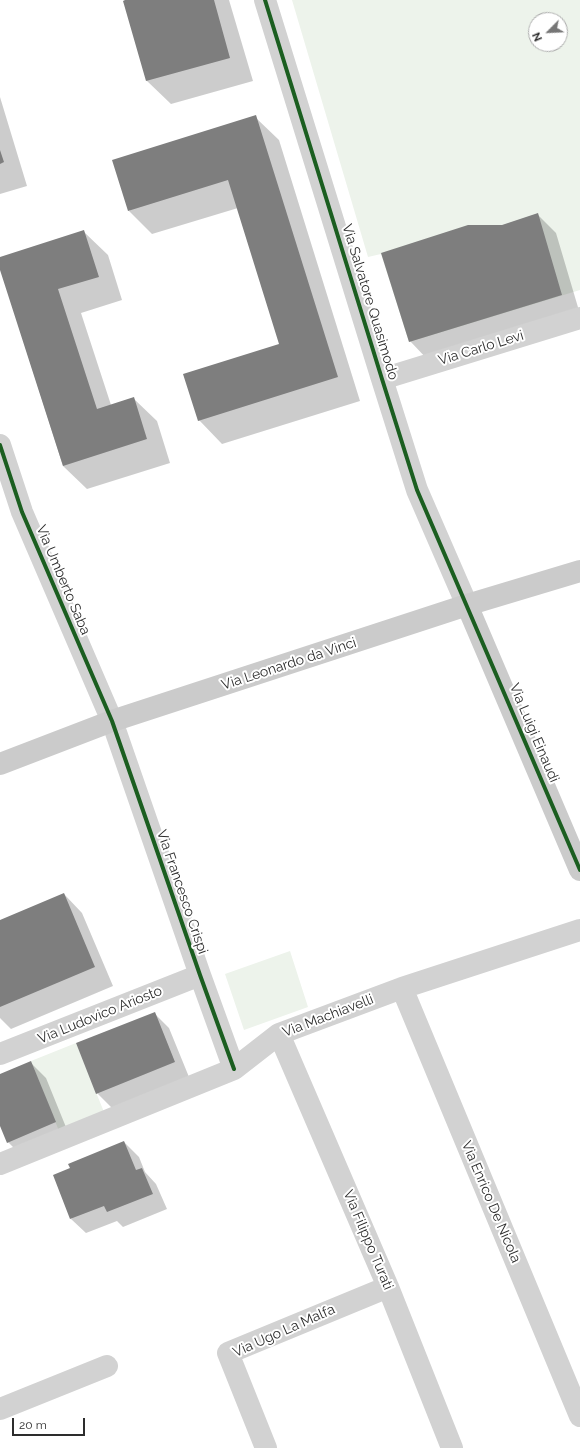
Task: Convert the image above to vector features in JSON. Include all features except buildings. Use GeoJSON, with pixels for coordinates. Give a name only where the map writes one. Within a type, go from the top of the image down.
{"type":"FeatureCollection","features":[{"type":"Feature","properties":{"kind":"street","name":"Via Salvatore Quasimodo"},"geometry":{"type":"LineString","coordinates":[[266,0],[417,490],[467,605]]}},
{"type":"Feature","properties":{"kind":"street","name":"Via Carlo Levi"},"geometry":{"type":"LineString","coordinates":[[382,379],[580,318]]}},
{"type":"Feature","properties":{"kind":"street","name":"Via Umberto Saba"},"geometry":{"type":"LineString","coordinates":[[0,445],[22,512],[112,721]]}},
{"type":"Feature","properties":{"kind":"street","name":"Via Leonardo da Vinci"},"geometry":{"type":"LineString","coordinates":[[0,764],[112,721],[467,605],[580,571]]}},
{"type":"Feature","properties":{"kind":"street","name":"Via Luigi Einaudi"},"geometry":{"type":"LineString","coordinates":[[467,605],[580,870]]}},
{"type":"Feature","properties":{"kind":"street","name":"Via Francesco Crispi"},"geometry":{"type":"LineString","coordinates":[[112,721],[234,1069]]}},
{"type":"Feature","properties":{"kind":"street","name":"Via Machiavelli"},"geometry":{"type":"LineString","coordinates":[[0,1164],[234,1069],[279,1034],[402,988],[580,930]]}},
{"type":"Feature","properties":{"kind":"street","name":"Via Ludovico Ariosto"},"geometry":{"type":"LineString","coordinates":[[0,1054],[200,975]]}},
{"type":"Feature","properties":{"kind":"street","name":"Via Enrico De Nicola"},"geometry":{"type":"LineString","coordinates":[[402,988],[580,1416]]}},
{"type":"Feature","properties":{"kind":"street","name":"Via Filippo Turati"},"geometry":{"type":"LineString","coordinates":[[279,1034],[388,1287],[452,1448]]}},
{"type":"Feature","properties":{"kind":"street","name":"Via Ugo La Malfa"},"geometry":{"type":"LineString","coordinates":[[266,1448],[228,1354],[388,1287]]}},
{"type":"Feature","properties":{"kind":"street"},"geometry":{"type":"LineString","coordinates":[[0,1409],[107,1366]]}},
{"type":"Feature","properties":{"kind":"shaded area"},"geometry":{"type":"Polygon","coordinates":[[[292,0],[580,0],[580,290],[409,342],[381,254],[368,257],[292,0]]]}},
{"type":"Feature","properties":{"kind":"shaded area"},"geometry":{"type":"Polygon","coordinates":[[[290,951],[308,1007],[244,1030],[225,974],[290,951]]]}},
{"type":"Feature","properties":{"kind":"shaded area"},"geometry":{"type":"Polygon","coordinates":[[[76,1043],[104,1112],[59,1131],[31,1061],[76,1043]]]}},
{"type":"Feature","properties":{"kind":"cycle path"},"geometry":{"type":"LineString","coordinates":[[265,0],[417,490],[580,870]]}},
{"type":"Feature","properties":{"kind":"cycle path"},"geometry":{"type":"LineString","coordinates":[[0,445],[22,512],[112,721],[234,1069]]}}]}
